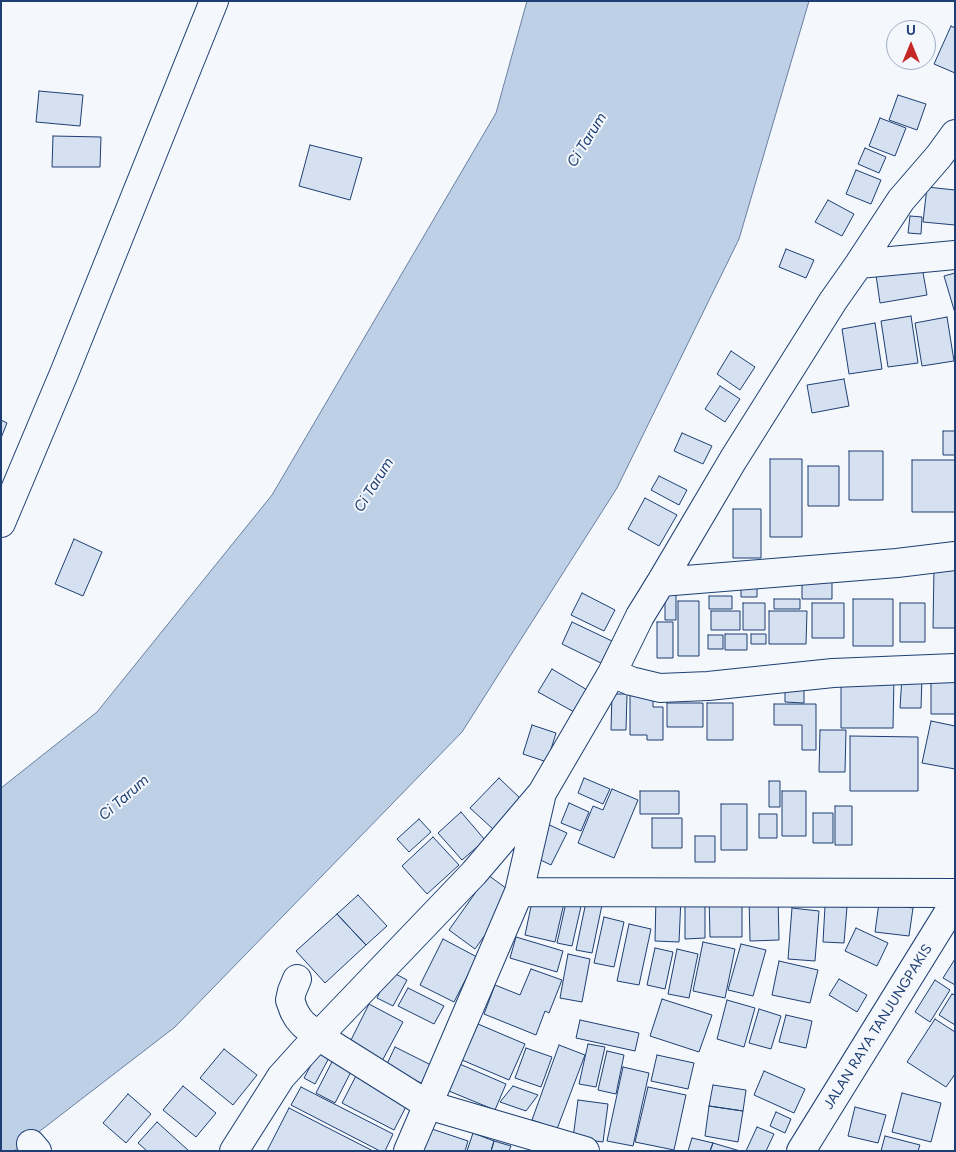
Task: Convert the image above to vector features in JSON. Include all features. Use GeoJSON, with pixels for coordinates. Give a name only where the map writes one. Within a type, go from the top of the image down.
{"type":"FeatureCollection","features":[{"type":"Feature","properties":{"kind":"street"},"geometry":{"type":"LineString","coordinates":[[1,523],[214,1]]}},
{"type":"Feature","properties":{"kind":"street"},"geometry":{"type":"LineString","coordinates":[[234,1151],[281,1077],[474,873],[542,792],[612,673],[640,616],[733,460],[833,301],[901,200],[939,156],[955,134]]}},
{"type":"Feature","properties":{"kind":"street"},"geometry":{"type":"LineString","coordinates":[[859,264],[955,255]]}},
{"type":"Feature","properties":{"kind":"street"},"geometry":{"type":"LineString","coordinates":[[661,582],[955,556]]}},
{"type":"Feature","properties":{"kind":"street"},"geometry":{"type":"LineString","coordinates":[[612,673],[631,681],[660,688],[708,686],[833,672],[955,668]]}},
{"type":"Feature","properties":{"kind":"street"},"geometry":{"type":"LineString","coordinates":[[408,1151],[518,892],[542,792]]}},
{"type":"Feature","properties":{"kind":"street"},"geometry":{"type":"LineString","coordinates":[[518,892],[955,893]]}},
{"type":"Feature","properties":{"kind":"street","name":"JALAN RAYA TANJUNGPAKIS"},"geometry":{"type":"LineString","coordinates":[[800,1151],[955,902]]}},
{"type":"Feature","properties":{"kind":"street"},"geometry":{"type":"LineString","coordinates":[[297,979],[290,1000],[294,1011],[303,1024],[318,1036],[428,1104],[585,1151]]}},
{"type":"Feature","properties":{"kind":"water","name":"Ci Tarum"},"geometry":{"type":"Polygon","coordinates":[[[527,1],[809,1],[739,239],[617,488],[462,732],[175,1027],[14,1151],[1,1151],[1,788],[97,712],[272,495],[496,113],[527,1]]]}},
{"type":"Feature","properties":{"kind":"building"},"geometry":{"type":"Polygon","coordinates":[[[951,26],[955,28],[955,73],[936,65],[936,60],[951,26]]]}},
{"type":"Feature","properties":{"kind":"building"},"geometry":{"type":"Polygon","coordinates":[[[39,91],[83,95],[80,126],[36,122],[39,91]]]}},
{"type":"Feature","properties":{"kind":"building"},"geometry":{"type":"Polygon","coordinates":[[[898,95],[926,104],[917,130],[889,120],[898,95]]]}},
{"type":"Feature","properties":{"kind":"building"},"geometry":{"type":"Polygon","coordinates":[[[880,118],[906,128],[895,156],[869,146],[880,118]]]}},
{"type":"Feature","properties":{"kind":"building"},"geometry":{"type":"Polygon","coordinates":[[[53,136],[101,137],[100,167],[52,167],[53,136]]]}},
{"type":"Feature","properties":{"kind":"building"},"geometry":{"type":"Polygon","coordinates":[[[310,145],[362,158],[350,200],[299,186],[310,145]]]}},
{"type":"Feature","properties":{"kind":"building"},"geometry":{"type":"Polygon","coordinates":[[[865,148],[886,157],[879,173],[858,164],[865,148]]]}},
{"type":"Feature","properties":{"kind":"building"},"geometry":{"type":"Polygon","coordinates":[[[856,170],[881,180],[871,204],[846,194],[856,170]]]}},
{"type":"Feature","properties":{"kind":"building"},"geometry":{"type":"Polygon","coordinates":[[[927,187],[955,190],[955,225],[923,222],[927,187]]]}},
{"type":"Feature","properties":{"kind":"building"},"geometry":{"type":"Polygon","coordinates":[[[828,200],[854,214],[842,236],[815,222],[828,200]]]}},
{"type":"Feature","properties":{"kind":"building"},"geometry":{"type":"Polygon","coordinates":[[[910,216],[922,217],[921,234],[908,233],[910,216]]]}},
{"type":"Feature","properties":{"kind":"building"},"geometry":{"type":"Polygon","coordinates":[[[786,249],[814,260],[806,278],[779,267],[786,249]]]}},
{"type":"Feature","properties":{"kind":"building"},"geometry":{"type":"Polygon","coordinates":[[[922,267],[927,295],[880,303],[876,275],[922,267]]]}},
{"type":"Feature","properties":{"kind":"building"},"geometry":{"type":"Polygon","coordinates":[[[955,273],[955,313],[944,276],[955,273]]]}},
{"type":"Feature","properties":{"kind":"building"},"geometry":{"type":"Polygon","coordinates":[[[911,316],[918,363],[888,367],[881,321],[911,316]]]}},
{"type":"Feature","properties":{"kind":"building"},"geometry":{"type":"Polygon","coordinates":[[[947,317],[954,361],[922,366],[915,323],[947,317]]]}},
{"type":"Feature","properties":{"kind":"building"},"geometry":{"type":"Polygon","coordinates":[[[875,323],[882,369],[849,374],[842,329],[875,323]]]}},
{"type":"Feature","properties":{"kind":"building"},"geometry":{"type":"Polygon","coordinates":[[[731,351],[755,367],[740,390],[717,374],[731,351]]]}},
{"type":"Feature","properties":{"kind":"building"},"geometry":{"type":"Polygon","coordinates":[[[844,379],[849,406],[812,413],[807,385],[844,379]]]}},
{"type":"Feature","properties":{"kind":"building"},"geometry":{"type":"Polygon","coordinates":[[[720,386],[740,399],[725,422],[705,409],[720,386]]]}},
{"type":"Feature","properties":{"kind":"building"},"geometry":{"type":"Polygon","coordinates":[[[1,420],[7,423],[1,438],[1,420]]]}},
{"type":"Feature","properties":{"kind":"building"},"geometry":{"type":"Polygon","coordinates":[[[943,431],[955,431],[955,455],[943,455],[943,431]]]}},
{"type":"Feature","properties":{"kind":"building"},"geometry":{"type":"Polygon","coordinates":[[[682,433],[712,446],[703,464],[674,451],[682,433]]]}},
{"type":"Feature","properties":{"kind":"building"},"geometry":{"type":"Polygon","coordinates":[[[849,451],[883,451],[883,500],[849,500],[849,451]]]}},
{"type":"Feature","properties":{"kind":"building"},"geometry":{"type":"Polygon","coordinates":[[[770,459],[802,459],[802,537],[770,537],[770,459]]]}},
{"type":"Feature","properties":{"kind":"building"},"geometry":{"type":"Polygon","coordinates":[[[912,460],[955,460],[955,512],[912,512],[912,460]]]}},
{"type":"Feature","properties":{"kind":"building"},"geometry":{"type":"Polygon","coordinates":[[[808,466],[839,466],[839,506],[808,506],[808,466]]]}},
{"type":"Feature","properties":{"kind":"building"},"geometry":{"type":"Polygon","coordinates":[[[659,476],[687,490],[679,505],[651,490],[659,476]]]}},
{"type":"Feature","properties":{"kind":"building"},"geometry":{"type":"Polygon","coordinates":[[[645,498],[677,515],[659,546],[628,529],[645,498]]]}},
{"type":"Feature","properties":{"kind":"building"},"geometry":{"type":"Polygon","coordinates":[[[733,509],[761,509],[761,558],[733,558],[733,509]]]}},
{"type":"Feature","properties":{"kind":"building"},"geometry":{"type":"Polygon","coordinates":[[[74,539],[102,552],[83,596],[55,584],[74,539]]]}},
{"type":"Feature","properties":{"kind":"building"},"geometry":{"type":"Polygon","coordinates":[[[934,567],[955,567],[955,628],[933,628],[934,567]]]}},
{"type":"Feature","properties":{"kind":"building"},"geometry":{"type":"Polygon","coordinates":[[[802,573],[832,573],[832,599],[802,599],[802,573]]]}},
{"type":"Feature","properties":{"kind":"building"},"geometry":{"type":"Polygon","coordinates":[[[741,577],[757,577],[757,597],[741,597],[741,577]]]}},
{"type":"Feature","properties":{"kind":"building"},"geometry":{"type":"Polygon","coordinates":[[[582,593],[615,610],[604,631],[571,615],[582,593]]]}},
{"type":"Feature","properties":{"kind":"building"},"geometry":{"type":"Polygon","coordinates":[[[665,593],[676,593],[676,620],[665,620],[665,593]]]}},
{"type":"Feature","properties":{"kind":"building"},"geometry":{"type":"Polygon","coordinates":[[[709,596],[732,596],[732,609],[709,609],[709,596]]]}},
{"type":"Feature","properties":{"kind":"building"},"geometry":{"type":"Polygon","coordinates":[[[774,599],[800,599],[800,609],[774,609],[774,599]]]}},
{"type":"Feature","properties":{"kind":"building"},"geometry":{"type":"Polygon","coordinates":[[[853,599],[893,599],[893,646],[853,646],[853,599]]]}},
{"type":"Feature","properties":{"kind":"building"},"geometry":{"type":"Polygon","coordinates":[[[678,601],[699,601],[699,656],[678,656],[678,601]]]}},
{"type":"Feature","properties":{"kind":"building"},"geometry":{"type":"Polygon","coordinates":[[[743,603],[765,603],[765,630],[743,630],[743,603]]]}},
{"type":"Feature","properties":{"kind":"building"},"geometry":{"type":"Polygon","coordinates":[[[812,603],[844,603],[844,638],[812,638],[812,603]]]}},
{"type":"Feature","properties":{"kind":"building"},"geometry":{"type":"Polygon","coordinates":[[[900,603],[925,603],[925,642],[900,642],[900,603]]]}},
{"type":"Feature","properties":{"kind":"building"},"geometry":{"type":"Polygon","coordinates":[[[711,611],[740,611],[740,630],[711,630],[711,611]]]}},
{"type":"Feature","properties":{"kind":"building"},"geometry":{"type":"Polygon","coordinates":[[[769,611],[807,611],[806,644],[769,644],[769,611]]]}},
{"type":"Feature","properties":{"kind":"building"},"geometry":{"type":"Polygon","coordinates":[[[572,622],[612,641],[601,663],[562,644],[572,622]]]}},
{"type":"Feature","properties":{"kind":"building"},"geometry":{"type":"Polygon","coordinates":[[[657,622],[673,622],[673,658],[657,658],[657,622]]]}},
{"type":"Feature","properties":{"kind":"building"},"geometry":{"type":"Polygon","coordinates":[[[725,634],[747,634],[747,650],[725,650],[725,634]]]}},
{"type":"Feature","properties":{"kind":"building"},"geometry":{"type":"Polygon","coordinates":[[[751,634],[766,634],[766,644],[751,644],[751,634]]]}},
{"type":"Feature","properties":{"kind":"building"},"geometry":{"type":"Polygon","coordinates":[[[708,635],[723,635],[723,649],[708,649],[708,635]]]}},
{"type":"Feature","properties":{"kind":"building"},"geometry":{"type":"Polygon","coordinates":[[[552,669],[589,691],[576,713],[538,692],[552,669]]]}},
{"type":"Feature","properties":{"kind":"building"},"geometry":{"type":"Polygon","coordinates":[[[931,673],[955,673],[955,714],[931,714],[931,673]]]}},
{"type":"Feature","properties":{"kind":"building"},"geometry":{"type":"Polygon","coordinates":[[[841,676],[894,677],[893,728],[841,728],[841,676]]]}},
{"type":"Feature","properties":{"kind":"building"},"geometry":{"type":"Polygon","coordinates":[[[902,676],[922,677],[921,708],[900,708],[902,676]]]}},
{"type":"Feature","properties":{"kind":"building"},"geometry":{"type":"Polygon","coordinates":[[[785,680],[804,680],[804,703],[785,702],[785,680]]]}},
{"type":"Feature","properties":{"kind":"building"},"geometry":{"type":"Polygon","coordinates":[[[630,690],[653,690],[653,707],[663,707],[663,740],[647,740],[647,735],[630,735],[630,690]]]}},
{"type":"Feature","properties":{"kind":"building"},"geometry":{"type":"Polygon","coordinates":[[[612,694],[627,694],[626,730],[611,730],[612,694]]]}},
{"type":"Feature","properties":{"kind":"building"},"geometry":{"type":"Polygon","coordinates":[[[667,703],[703,703],[703,727],[667,727],[667,703]]]}},
{"type":"Feature","properties":{"kind":"building"},"geometry":{"type":"Polygon","coordinates":[[[707,703],[733,703],[733,740],[707,740],[707,703]]]}},
{"type":"Feature","properties":{"kind":"building"},"geometry":{"type":"Polygon","coordinates":[[[774,704],[816,704],[816,750],[802,750],[802,725],[774,725],[774,704]]]}},
{"type":"Feature","properties":{"kind":"building"},"geometry":{"type":"Polygon","coordinates":[[[931,721],[955,726],[955,769],[922,763],[931,721]]]}},
{"type":"Feature","properties":{"kind":"building"},"geometry":{"type":"Polygon","coordinates":[[[532,725],[556,733],[547,762],[523,754],[532,725]]]}},
{"type":"Feature","properties":{"kind":"building"},"geometry":{"type":"Polygon","coordinates":[[[820,730],[846,730],[845,772],[819,772],[820,730]]]}},
{"type":"Feature","properties":{"kind":"building"},"geometry":{"type":"Polygon","coordinates":[[[850,736],[918,737],[918,791],[850,791],[850,736]]]}},
{"type":"Feature","properties":{"kind":"building"},"geometry":{"type":"Polygon","coordinates":[[[499,778],[522,800],[494,830],[470,808],[499,778]]]}},
{"type":"Feature","properties":{"kind":"building"},"geometry":{"type":"Polygon","coordinates":[[[584,778],[610,789],[603,804],[578,793],[584,778]]]}},
{"type":"Feature","properties":{"kind":"building"},"geometry":{"type":"Polygon","coordinates":[[[769,781],[780,781],[780,807],[769,807],[769,781]]]}},
{"type":"Feature","properties":{"kind":"building"},"geometry":{"type":"Polygon","coordinates":[[[612,789],[638,800],[614,858],[578,843],[593,806],[603,810],[612,789]]]}},
{"type":"Feature","properties":{"kind":"building"},"geometry":{"type":"Polygon","coordinates":[[[640,791],[679,791],[679,814],[640,814],[640,791]]]}},
{"type":"Feature","properties":{"kind":"building"},"geometry":{"type":"Polygon","coordinates":[[[782,791],[806,791],[806,836],[782,836],[782,791]]]}},
{"type":"Feature","properties":{"kind":"building"},"geometry":{"type":"Polygon","coordinates":[[[569,803],[589,812],[581,831],[561,823],[569,803]]]}},
{"type":"Feature","properties":{"kind":"building"},"geometry":{"type":"Polygon","coordinates":[[[721,804],[747,804],[747,850],[721,850],[721,804]]]}},
{"type":"Feature","properties":{"kind":"building"},"geometry":{"type":"Polygon","coordinates":[[[835,806],[852,806],[852,845],[835,845],[835,806]]]}},
{"type":"Feature","properties":{"kind":"building"},"geometry":{"type":"Polygon","coordinates":[[[461,812],[485,840],[462,860],[438,833],[461,812]]]}},
{"type":"Feature","properties":{"kind":"building"},"geometry":{"type":"Polygon","coordinates":[[[813,813],[833,813],[833,843],[813,843],[813,813]]]}},
{"type":"Feature","properties":{"kind":"building"},"geometry":{"type":"Polygon","coordinates":[[[759,814],[777,814],[777,838],[759,838],[759,814]]]}},
{"type":"Feature","properties":{"kind":"building"},"geometry":{"type":"Polygon","coordinates":[[[652,818],[682,818],[682,848],[652,848],[652,818]]]}},
{"type":"Feature","properties":{"kind":"building"},"geometry":{"type":"Polygon","coordinates":[[[419,819],[431,832],[409,852],[397,839],[419,819]]]}},
{"type":"Feature","properties":{"kind":"building"},"geometry":{"type":"Polygon","coordinates":[[[543,822],[567,833],[551,865],[528,854],[543,822]]]}},
{"type":"Feature","properties":{"kind":"building"},"geometry":{"type":"Polygon","coordinates":[[[695,836],[715,836],[715,862],[695,862],[695,836]]]}},
{"type":"Feature","properties":{"kind":"building"},"geometry":{"type":"Polygon","coordinates":[[[433,837],[459,865],[427,894],[402,866],[433,837]]]}},
{"type":"Feature","properties":{"kind":"building"},"geometry":{"type":"Polygon","coordinates":[[[488,875],[514,894],[475,949],[449,930],[488,875]]]}},
{"type":"Feature","properties":{"kind":"building"},"geometry":{"type":"Polygon","coordinates":[[[358,895],[387,926],[366,945],[337,914],[358,895]]]}},
{"type":"Feature","properties":{"kind":"building"},"geometry":{"type":"Polygon","coordinates":[[[742,896],[742,937],[710,937],[709,897],[742,896]]]}},
{"type":"Feature","properties":{"kind":"building"},"geometry":{"type":"Polygon","coordinates":[[[778,896],[779,940],[750,941],[749,897],[778,896]]]}},
{"type":"Feature","properties":{"kind":"building"},"geometry":{"type":"Polygon","coordinates":[[[533,897],[564,903],[555,942],[525,935],[533,897]]]}},
{"type":"Feature","properties":{"kind":"building"},"geometry":{"type":"Polygon","coordinates":[[[656,897],[681,898],[679,942],[655,941],[656,897]]]}},
{"type":"Feature","properties":{"kind":"building"},"geometry":{"type":"Polygon","coordinates":[[[567,898],[582,902],[572,946],[557,943],[567,898]]]}},
{"type":"Feature","properties":{"kind":"building"},"geometry":{"type":"Polygon","coordinates":[[[685,898],[705,898],[705,938],[685,939],[685,898]]]}},
{"type":"Feature","properties":{"kind":"building"},"geometry":{"type":"Polygon","coordinates":[[[586,902],[602,905],[592,953],[576,950],[586,902]]]}},
{"type":"Feature","properties":{"kind":"building"},"geometry":{"type":"Polygon","coordinates":[[[879,903],[913,908],[909,936],[875,932],[879,903]]]}},
{"type":"Feature","properties":{"kind":"building"},"geometry":{"type":"Polygon","coordinates":[[[825,906],[847,907],[844,943],[823,942],[825,906]]]}},
{"type":"Feature","properties":{"kind":"building"},"geometry":{"type":"Polygon","coordinates":[[[792,908],[819,911],[815,961],[788,959],[792,908]]]}},
{"type":"Feature","properties":{"kind":"building"},"geometry":{"type":"Polygon","coordinates":[[[337,914],[366,945],[325,983],[296,951],[337,914]]]}},
{"type":"Feature","properties":{"kind":"building"},"geometry":{"type":"Polygon","coordinates":[[[604,917],[624,922],[614,967],[594,963],[604,917]]]}},
{"type":"Feature","properties":{"kind":"building"},"geometry":{"type":"Polygon","coordinates":[[[629,924],[651,929],[639,985],[617,981],[629,924]]]}},
{"type":"Feature","properties":{"kind":"building"},"geometry":{"type":"Polygon","coordinates":[[[856,928],[888,943],[877,966],[845,951],[856,928]]]}},
{"type":"Feature","properties":{"kind":"building"},"geometry":{"type":"Polygon","coordinates":[[[516,937],[563,951],[557,972],[510,958],[516,937]]]}},
{"type":"Feature","properties":{"kind":"building"},"geometry":{"type":"Polygon","coordinates":[[[443,939],[477,957],[454,1002],[420,985],[443,939]]]}},
{"type":"Feature","properties":{"kind":"building"},"geometry":{"type":"Polygon","coordinates":[[[703,942],[735,949],[725,998],[693,991],[703,942]]]}},
{"type":"Feature","properties":{"kind":"building"},"geometry":{"type":"Polygon","coordinates":[[[741,944],[766,950],[753,996],[728,990],[741,944]]]}},
{"type":"Feature","properties":{"kind":"building"},"geometry":{"type":"Polygon","coordinates":[[[655,948],[673,952],[665,989],[647,985],[655,948]]]}},
{"type":"Feature","properties":{"kind":"building"},"geometry":{"type":"Polygon","coordinates":[[[677,949],[698,954],[689,998],[668,994],[677,949]]]}},
{"type":"Feature","properties":{"kind":"building"},"geometry":{"type":"Polygon","coordinates":[[[568,954],[590,959],[582,1002],[560,998],[568,954]]]}},
{"type":"Feature","properties":{"kind":"building"},"geometry":{"type":"Polygon","coordinates":[[[955,959],[955,985],[943,978],[955,959]]]}},
{"type":"Feature","properties":{"kind":"building"},"geometry":{"type":"Polygon","coordinates":[[[779,961],[818,970],[810,1003],[772,995],[779,961]]]}},
{"type":"Feature","properties":{"kind":"building"},"geometry":{"type":"Polygon","coordinates":[[[531,969],[562,980],[549,1013],[545,1011],[536,1035],[484,1014],[495,985],[520,995],[531,969]]]}},
{"type":"Feature","properties":{"kind":"building"},"geometry":{"type":"Polygon","coordinates":[[[390,971],[407,980],[393,1006],[377,998],[390,971]]]}},
{"type":"Feature","properties":{"kind":"building"},"geometry":{"type":"Polygon","coordinates":[[[839,979],[867,995],[857,1012],[829,995],[839,979]]]}},
{"type":"Feature","properties":{"kind":"building"},"geometry":{"type":"Polygon","coordinates":[[[935,980],[950,990],[930,1022],[915,1012],[935,980]]]}},
{"type":"Feature","properties":{"kind":"building"},"geometry":{"type":"Polygon","coordinates":[[[408,988],[444,1006],[434,1024],[398,1006],[408,988]]]}},
{"type":"Feature","properties":{"kind":"building"},"geometry":{"type":"Polygon","coordinates":[[[952,994],[955,995],[955,1025],[939,1015],[952,994]]]}},
{"type":"Feature","properties":{"kind":"building"},"geometry":{"type":"Polygon","coordinates":[[[662,999],[712,1015],[699,1052],[650,1036],[662,999]]]}},
{"type":"Feature","properties":{"kind":"building"},"geometry":{"type":"Polygon","coordinates":[[[727,1000],[755,1008],[744,1047],[717,1039],[727,1000]]]}},
{"type":"Feature","properties":{"kind":"building"},"geometry":{"type":"Polygon","coordinates":[[[369,1004],[403,1022],[382,1061],[349,1044],[369,1004]]]}},
{"type":"Feature","properties":{"kind":"building"},"geometry":{"type":"Polygon","coordinates":[[[759,1009],[781,1016],[771,1049],[749,1043],[759,1009]]]}},
{"type":"Feature","properties":{"kind":"building"},"geometry":{"type":"Polygon","coordinates":[[[786,1015],[812,1021],[806,1048],[779,1042],[786,1015]]]}},
{"type":"Feature","properties":{"kind":"building"},"geometry":{"type":"Polygon","coordinates":[[[935,1019],[955,1032],[955,1074],[946,1087],[907,1062],[935,1019]]]}},
{"type":"Feature","properties":{"kind":"building"},"geometry":{"type":"Polygon","coordinates":[[[580,1020],[639,1033],[635,1051],[576,1038],[580,1020]]]}},
{"type":"Feature","properties":{"kind":"building"},"geometry":{"type":"Polygon","coordinates":[[[478,1024],[525,1044],[509,1080],[462,1060],[478,1024]]]}},
{"type":"Feature","properties":{"kind":"building"},"geometry":{"type":"Polygon","coordinates":[[[588,1044],[605,1047],[596,1087],[579,1084],[588,1044]]]}},
{"type":"Feature","properties":{"kind":"building"},"geometry":{"type":"Polygon","coordinates":[[[559,1045],[585,1055],[557,1129],[532,1120],[559,1045]]]}},
{"type":"Feature","properties":{"kind":"building"},"geometry":{"type":"Polygon","coordinates":[[[395,1047],[435,1067],[425,1085],[386,1066],[395,1047]]]}},
{"type":"Feature","properties":{"kind":"building"},"geometry":{"type":"Polygon","coordinates":[[[526,1048],[552,1057],[541,1087],[515,1078],[526,1048]]]}},
{"type":"Feature","properties":{"kind":"building"},"geometry":{"type":"Polygon","coordinates":[[[224,1049],[257,1075],[233,1105],[200,1078],[224,1049]]]}},
{"type":"Feature","properties":{"kind":"building"},"geometry":{"type":"Polygon","coordinates":[[[319,1050],[330,1056],[315,1084],[304,1078],[319,1050]]]}},
{"type":"Feature","properties":{"kind":"building"},"geometry":{"type":"Polygon","coordinates":[[[607,1051],[624,1055],[616,1094],[598,1090],[607,1051]]]}},
{"type":"Feature","properties":{"kind":"building"},"geometry":{"type":"Polygon","coordinates":[[[337,1052],[356,1062],[335,1103],[316,1093],[337,1052]]]}},
{"type":"Feature","properties":{"kind":"building"},"geometry":{"type":"Polygon","coordinates":[[[657,1055],[694,1063],[688,1089],[651,1081],[657,1055]]]}},
{"type":"Feature","properties":{"kind":"building"},"geometry":{"type":"Polygon","coordinates":[[[455,1062],[506,1084],[495,1110],[444,1089],[455,1062]]]}},
{"type":"Feature","properties":{"kind":"building"},"geometry":{"type":"Polygon","coordinates":[[[623,1067],[649,1073],[633,1146],[607,1141],[623,1067]]]}},
{"type":"Feature","properties":{"kind":"building"},"geometry":{"type":"Polygon","coordinates":[[[359,1070],[411,1097],[394,1130],[342,1103],[359,1070]]]}},
{"type":"Feature","properties":{"kind":"building"},"geometry":{"type":"Polygon","coordinates":[[[764,1071],[805,1089],[794,1113],[754,1095],[764,1071]]]}},
{"type":"Feature","properties":{"kind":"building"},"geometry":{"type":"Polygon","coordinates":[[[713,1085],[746,1090],[743,1111],[709,1106],[713,1085]]]}},
{"type":"Feature","properties":{"kind":"building"},"geometry":{"type":"Polygon","coordinates":[[[183,1086],[216,1113],[196,1137],[163,1110],[183,1086]]]}},
{"type":"Feature","properties":{"kind":"building"},"geometry":{"type":"Polygon","coordinates":[[[513,1086],[538,1095],[526,1111],[500,1102],[513,1086]]]}},
{"type":"Feature","properties":{"kind":"building"},"geometry":{"type":"Polygon","coordinates":[[[301,1087],[393,1134],[385,1151],[380,1151],[291,1105],[301,1087]]]}},
{"type":"Feature","properties":{"kind":"building"},"geometry":{"type":"Polygon","coordinates":[[[648,1087],[686,1095],[674,1150],[635,1142],[648,1087]]]}},
{"type":"Feature","properties":{"kind":"building"},"geometry":{"type":"Polygon","coordinates":[[[902,1093],[941,1103],[931,1142],[892,1132],[902,1093]]]}},
{"type":"Feature","properties":{"kind":"building"},"geometry":{"type":"Polygon","coordinates":[[[128,1094],[151,1114],[126,1143],[103,1123],[128,1094]]]}},
{"type":"Feature","properties":{"kind":"building"},"geometry":{"type":"Polygon","coordinates":[[[578,1100],[608,1104],[603,1142],[573,1138],[578,1100]]]}},
{"type":"Feature","properties":{"kind":"building"},"geometry":{"type":"Polygon","coordinates":[[[709,1106],[743,1111],[738,1142],[705,1136],[709,1106]]]}},
{"type":"Feature","properties":{"kind":"building"},"geometry":{"type":"Polygon","coordinates":[[[855,1107],[886,1115],[878,1143],[848,1136],[855,1107]]]}},
{"type":"Feature","properties":{"kind":"building"},"geometry":{"type":"Polygon","coordinates":[[[289,1108],[373,1151],[267,1151],[289,1108]]]}},
{"type":"Feature","properties":{"kind":"building"},"geometry":{"type":"Polygon","coordinates":[[[776,1112],[791,1119],[785,1133],[770,1126],[776,1112]]]}},
{"type":"Feature","properties":{"kind":"building"},"geometry":{"type":"Polygon","coordinates":[[[157,1122],[189,1151],[147,1151],[138,1143],[157,1122]]]}},
{"type":"Feature","properties":{"kind":"building"},"geometry":{"type":"Polygon","coordinates":[[[757,1127],[774,1134],[766,1151],[746,1151],[757,1127]]]}},
{"type":"Feature","properties":{"kind":"building"},"geometry":{"type":"Polygon","coordinates":[[[429,1128],[468,1141],[465,1151],[421,1150],[429,1128]]]}},
{"type":"Feature","properties":{"kind":"building"},"geometry":{"type":"Polygon","coordinates":[[[473,1133],[494,1141],[491,1151],[467,1151],[473,1133]]]}},
{"type":"Feature","properties":{"kind":"building"},"geometry":{"type":"Polygon","coordinates":[[[885,1136],[920,1145],[918,1151],[881,1151],[885,1136]]]}},
{"type":"Feature","properties":{"kind":"building"},"geometry":{"type":"Polygon","coordinates":[[[692,1138],[713,1143],[710,1151],[688,1151],[692,1138]]]}},
{"type":"Feature","properties":{"kind":"building"},"geometry":{"type":"Polygon","coordinates":[[[494,1141],[511,1146],[509,1151],[491,1151],[494,1141]]]}},
{"type":"Feature","properties":{"kind":"building"},"geometry":{"type":"Polygon","coordinates":[[[713,1143],[740,1151],[710,1151],[713,1143]]]}}]}
